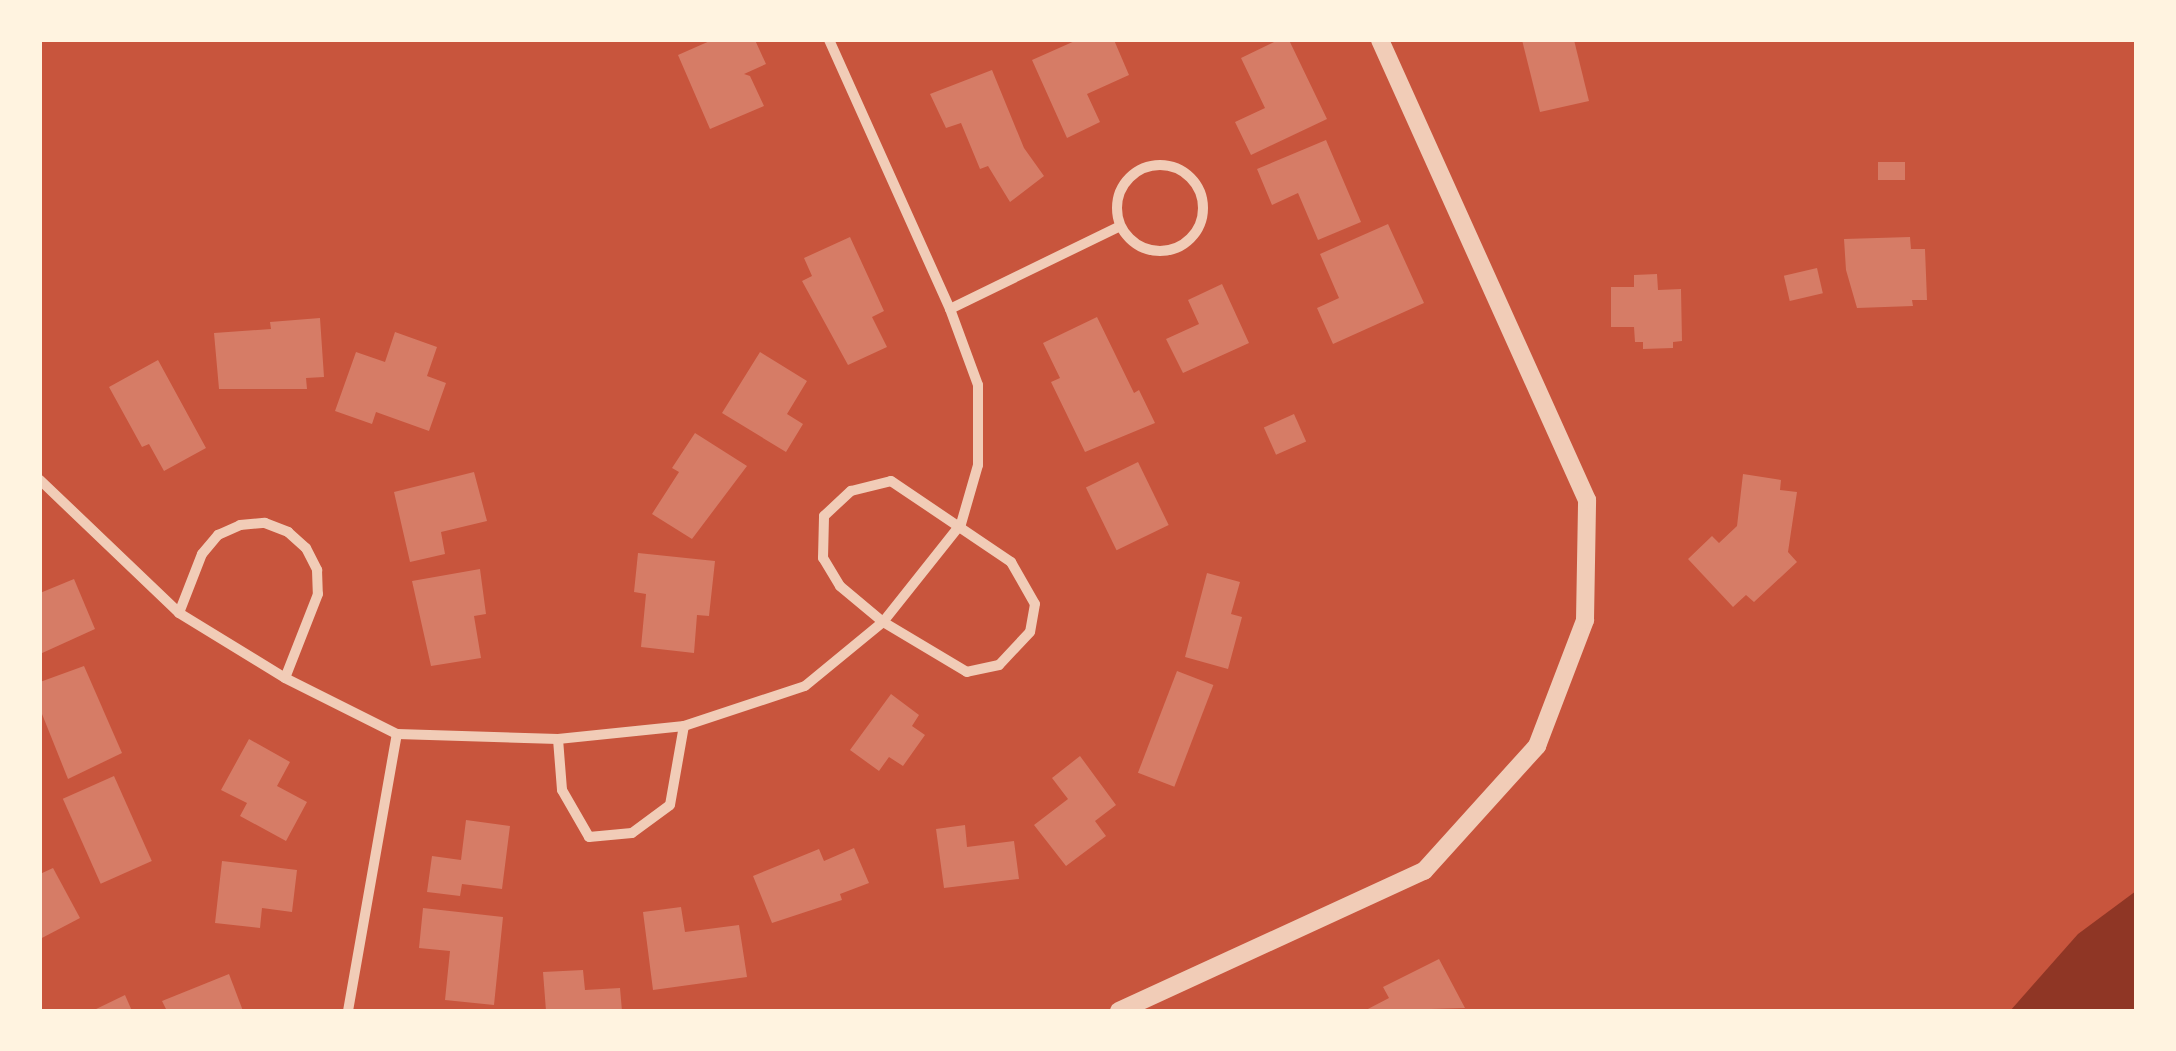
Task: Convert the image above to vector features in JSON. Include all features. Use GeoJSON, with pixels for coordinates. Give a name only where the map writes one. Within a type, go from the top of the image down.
{"type":"FeatureCollection","features":[{"type":"Feature","properties":{"kind":"street"},"geometry":{"type":"LineString","coordinates":[[40,480],[179,614],[285,678],[398,734],[558,740],[684,726],[805,686],[883,622],[962,524],[978,465],[978,385],[950,310],[829,40]]}},
{"type":"Feature","properties":{"kind":"street"},"geometry":{"type":"LineString","coordinates":[[1119,1011],[1424,871],[1536,746],[1585,620],[1586,500],[1380,40]]}},
{"type":"Feature","properties":{"kind":"street"},"geometry":{"type":"LineString","coordinates":[[1174,167],[1198,190],[1200,223],[1178,247],[1145,248],[1120,226],[1119,193],[1142,168],[1174,167]]}},
{"type":"Feature","properties":{"kind":"street"},"geometry":{"type":"LineString","coordinates":[[950,310],[1120,226]]}},
{"type":"Feature","properties":{"kind":"street"},"geometry":{"type":"LineString","coordinates":[[891,481],[962,524],[1012,562],[1034,604],[1030,632],[1000,665],[967,672],[883,622],[840,586],[824,558],[824,516],[851,491],[891,481]]}},
{"type":"Feature","properties":{"kind":"street"},"geometry":{"type":"LineString","coordinates":[[179,614],[202,554],[218,536],[240,525],[265,523],[288,532],[306,548],[316,570],[318,594],[285,678]]}},
{"type":"Feature","properties":{"kind":"street"},"geometry":{"type":"LineString","coordinates":[[558,740],[562,790],[589,837],[632,832],[670,804],[684,726]]}},
{"type":"Feature","properties":{"kind":"street"},"geometry":{"type":"LineString","coordinates":[[348,1011],[398,734]]}},
{"type":"Feature","properties":{"kind":"shaded area"},"geometry":{"type":"Polygon","coordinates":[[[2136,891],[2136,1011],[2010,1011],[2078,934],[2136,891]]]}},
{"type":"Feature","properties":{"kind":"building"},"geometry":{"type":"Polygon","coordinates":[[[712,40],[755,40],[766,64],[744,74],[750,76],[764,106],[710,129],[678,55],[712,40]]]}},
{"type":"Feature","properties":{"kind":"building"},"geometry":{"type":"Polygon","coordinates":[[[1077,40],[1114,40],[1129,75],[1087,94],[1100,122],[1067,138],[1032,60],[1077,40]]]}},
{"type":"Feature","properties":{"kind":"building"},"geometry":{"type":"Polygon","coordinates":[[[1278,40],[1289,40],[1327,119],[1251,155],[1235,122],[1265,108],[1241,58],[1278,40]]]}},
{"type":"Feature","properties":{"kind":"building"},"geometry":{"type":"Polygon","coordinates":[[[1522,40],[1574,40],[1589,101],[1540,112],[1522,40]]]}},
{"type":"Feature","properties":{"kind":"building"},"geometry":{"type":"Polygon","coordinates":[[[992,70],[1024,148],[1044,176],[1010,202],[988,166],[980,169],[961,123],[946,128],[930,94],[992,70]]]}},
{"type":"Feature","properties":{"kind":"building"},"geometry":{"type":"Polygon","coordinates":[[[1326,140],[1361,222],[1318,240],[1298,193],[1272,205],[1257,169],[1326,140]]]}},
{"type":"Feature","properties":{"kind":"building"},"geometry":{"type":"Polygon","coordinates":[[[1878,162],[1905,162],[1905,180],[1878,180],[1878,162]]]}},
{"type":"Feature","properties":{"kind":"building"},"geometry":{"type":"Polygon","coordinates":[[[1388,224],[1424,303],[1333,344],[1317,308],[1339,298],[1320,254],[1388,224]]]}},
{"type":"Feature","properties":{"kind":"building"},"geometry":{"type":"Polygon","coordinates":[[[850,237],[884,311],[872,317],[887,347],[848,365],[802,281],[812,276],[804,258],[850,237]]]}},
{"type":"Feature","properties":{"kind":"building"},"geometry":{"type":"Polygon","coordinates":[[[1910,237],[1911,249],[1925,249],[1927,300],[1912,300],[1913,306],[1857,308],[1846,270],[1844,239],[1910,237]]]}},
{"type":"Feature","properties":{"kind":"building"},"geometry":{"type":"Polygon","coordinates":[[[1817,268],[1823,293],[1790,301],[1784,276],[1817,268]]]}},
{"type":"Feature","properties":{"kind":"building"},"geometry":{"type":"Polygon","coordinates":[[[1657,274],[1658,290],[1681,289],[1682,341],[1673,342],[1673,348],[1643,349],[1643,342],[1635,342],[1634,327],[1611,327],[1611,287],[1634,287],[1634,275],[1657,274]]]}},
{"type":"Feature","properties":{"kind":"building"},"geometry":{"type":"Polygon","coordinates":[[[1222,284],[1249,343],[1183,373],[1166,339],[1199,324],[1188,300],[1222,284]]]}},
{"type":"Feature","properties":{"kind":"building"},"geometry":{"type":"Polygon","coordinates":[[[1097,317],[1134,393],[1139,390],[1155,423],[1085,452],[1051,382],[1060,378],[1043,343],[1097,317]]]}},
{"type":"Feature","properties":{"kind":"building"},"geometry":{"type":"Polygon","coordinates":[[[320,318],[324,377],[306,378],[307,389],[219,389],[214,333],[271,329],[270,322],[320,318]]]}},
{"type":"Feature","properties":{"kind":"building"},"geometry":{"type":"Polygon","coordinates":[[[395,332],[437,347],[427,376],[446,383],[429,431],[376,412],[372,424],[335,411],[356,352],[385,362],[395,332]]]}},
{"type":"Feature","properties":{"kind":"building"},"geometry":{"type":"Polygon","coordinates":[[[760,352],[807,381],[787,414],[803,424],[786,452],[722,413],[760,352]]]}},
{"type":"Feature","properties":{"kind":"building"},"geometry":{"type":"Polygon","coordinates":[[[158,360],[206,448],[164,471],[149,444],[142,447],[109,387],[158,360]]]}},
{"type":"Feature","properties":{"kind":"building"},"geometry":{"type":"Polygon","coordinates":[[[1294,414],[1306,441],[1276,455],[1264,427],[1294,414]]]}},
{"type":"Feature","properties":{"kind":"building"},"geometry":{"type":"Polygon","coordinates":[[[695,433],[747,466],[692,539],[652,514],[679,472],[672,468],[695,433]]]}},
{"type":"Feature","properties":{"kind":"building"},"geometry":{"type":"Polygon","coordinates":[[[1138,462],[1169,525],[1117,550],[1086,487],[1138,462]]]}},
{"type":"Feature","properties":{"kind":"building"},"geometry":{"type":"Polygon","coordinates":[[[474,472],[487,521],[441,532],[445,554],[410,562],[394,492],[474,472]]]}},
{"type":"Feature","properties":{"kind":"building"},"geometry":{"type":"Polygon","coordinates":[[[1743,474],[1781,480],[1780,490],[1797,492],[1788,552],[1797,562],[1754,602],[1746,595],[1733,607],[1688,559],[1712,536],[1719,543],[1737,526],[1743,474]]]}},
{"type":"Feature","properties":{"kind":"building"},"geometry":{"type":"Polygon","coordinates":[[[638,553],[715,561],[709,616],[697,615],[694,653],[641,647],[646,594],[634,592],[638,553]]]}},
{"type":"Feature","properties":{"kind":"building"},"geometry":{"type":"Polygon","coordinates":[[[480,569],[486,614],[474,616],[481,658],[431,666],[412,581],[480,569]]]}},
{"type":"Feature","properties":{"kind":"building"},"geometry":{"type":"Polygon","coordinates":[[[1207,573],[1240,582],[1231,614],[1242,617],[1228,669],[1185,657],[1207,573]]]}},
{"type":"Feature","properties":{"kind":"building"},"geometry":{"type":"Polygon","coordinates":[[[74,579],[95,629],[40,654],[40,593],[74,579]]]}},
{"type":"Feature","properties":{"kind":"building"},"geometry":{"type":"Polygon","coordinates":[[[84,666],[122,753],[68,779],[40,709],[40,682],[84,666]]]}},
{"type":"Feature","properties":{"kind":"building"},"geometry":{"type":"Polygon","coordinates":[[[1177,671],[1213,685],[1174,787],[1138,773],[1177,671]]]}},
{"type":"Feature","properties":{"kind":"building"},"geometry":{"type":"Polygon","coordinates":[[[891,694],[919,715],[912,726],[925,735],[903,766],[889,757],[879,771],[850,750],[891,694]]]}},
{"type":"Feature","properties":{"kind":"building"},"geometry":{"type":"Polygon","coordinates":[[[249,739],[290,762],[277,786],[307,802],[286,841],[240,816],[247,803],[221,790],[249,739]]]}},
{"type":"Feature","properties":{"kind":"building"},"geometry":{"type":"Polygon","coordinates":[[[1080,756],[1116,805],[1095,821],[1106,836],[1066,866],[1034,825],[1068,799],[1052,778],[1080,756]]]}},
{"type":"Feature","properties":{"kind":"building"},"geometry":{"type":"Polygon","coordinates":[[[114,776],[152,861],[101,884],[63,799],[114,776]]]}},
{"type":"Feature","properties":{"kind":"building"},"geometry":{"type":"Polygon","coordinates":[[[466,820],[510,826],[502,889],[462,884],[460,896],[427,892],[432,856],[461,860],[466,820]]]}},
{"type":"Feature","properties":{"kind":"building"},"geometry":{"type":"Polygon","coordinates":[[[965,825],[967,847],[1014,841],[1019,879],[944,888],[936,829],[965,825]]]}},
{"type":"Feature","properties":{"kind":"building"},"geometry":{"type":"Polygon","coordinates":[[[854,848],[869,883],[840,894],[842,900],[772,923],[753,876],[819,849],[824,861],[854,848]]]}},
{"type":"Feature","properties":{"kind":"building"},"geometry":{"type":"Polygon","coordinates":[[[222,861],[297,870],[292,912],[262,908],[260,928],[215,923],[222,861]]]}},
{"type":"Feature","properties":{"kind":"building"},"geometry":{"type":"Polygon","coordinates":[[[53,868],[80,918],[40,939],[40,874],[53,868]]]}},
{"type":"Feature","properties":{"kind":"building"},"geometry":{"type":"Polygon","coordinates":[[[681,907],[685,932],[739,925],[747,977],[653,990],[643,912],[681,907]]]}},
{"type":"Feature","properties":{"kind":"building"},"geometry":{"type":"Polygon","coordinates":[[[423,908],[503,917],[494,1005],[445,1000],[450,951],[419,948],[423,908]]]}},
{"type":"Feature","properties":{"kind":"building"},"geometry":{"type":"Polygon","coordinates":[[[1439,959],[1465,1008],[1364,1011],[1389,998],[1383,987],[1439,959]]]}},
{"type":"Feature","properties":{"kind":"building"},"geometry":{"type":"Polygon","coordinates":[[[583,970],[585,990],[620,988],[622,1011],[546,1011],[543,972],[583,970]]]}},
{"type":"Feature","properties":{"kind":"building"},"geometry":{"type":"Polygon","coordinates":[[[229,974],[243,1011],[167,1011],[162,1001],[229,974]]]}},
{"type":"Feature","properties":{"kind":"building"},"geometry":{"type":"Polygon","coordinates":[[[125,995],[132,1011],[92,1011],[125,995]]]}}]}
